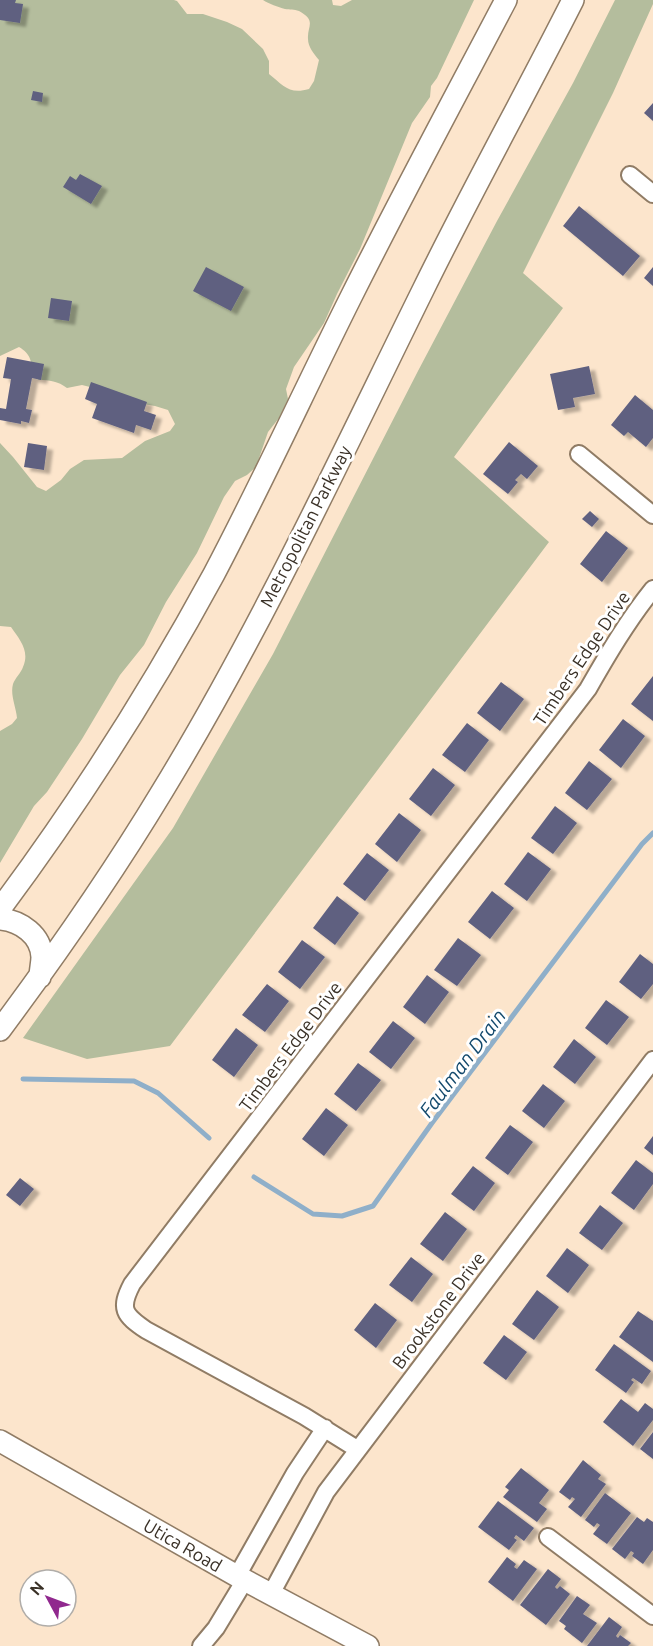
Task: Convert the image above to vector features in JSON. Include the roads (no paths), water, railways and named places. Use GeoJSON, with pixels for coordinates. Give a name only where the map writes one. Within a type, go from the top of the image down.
{"type":"FeatureCollection","features":[{"type":"Feature","properties":{"kind":"main road"},"geometry":{"type":"LineString","coordinates":[[0,909],[40,854],[112,746],[160,669],[214,573],[357,285],[506,0]]}},
{"type":"Feature","properties":{"kind":"main road","name":"Metropolitan Parkway"},"geometry":{"type":"LineString","coordinates":[[0,1030],[96,896],[202,724],[292,553],[448,239],[573,0]]}},
{"type":"Feature","properties":{"kind":"main road"},"geometry":{"type":"LineString","coordinates":[[0,919],[16,922],[26,927],[34,936],[42,957],[40,976]]}},
{"type":"Feature","properties":{"kind":"main road","name":"Utica Road"},"geometry":{"type":"LineString","coordinates":[[0,1441],[241,1578],[368,1646]]}},
{"type":"Feature","properties":{"kind":"street"},"geometry":{"type":"LineString","coordinates":[[630,175],[653,194]]}},
{"type":"Feature","properties":{"kind":"street"},"geometry":{"type":"LineString","coordinates":[[579,454],[653,515]]}},
{"type":"Feature","properties":{"kind":"street","name":"Timbers Edge Drive"},"geometry":{"type":"LineString","coordinates":[[357,1449],[325,1428],[146,1330],[132,1320],[125,1309],[125,1298],[139,1275],[588,689],[616,640],[653,588]]}},
{"type":"Feature","properties":{"kind":"street","name":"Brookstone Drive"},"geometry":{"type":"LineString","coordinates":[[271,1594],[326,1492],[653,1060]]}},
{"type":"Feature","properties":{"kind":"street"},"geometry":{"type":"LineString","coordinates":[[201,1646],[216,1628],[295,1473],[325,1428]]}},
{"type":"Feature","properties":{"kind":"street"},"geometry":{"type":"LineString","coordinates":[[548,1537],[653,1616]]}},
{"type":"Feature","properties":{"kind":"waterway","name":"Faulman Drain"},"geometry":{"type":"LineString","coordinates":[[254,1177],[313,1214],[342,1216],[373,1206],[432,1123],[642,844],[653,833]]}},
{"type":"Feature","properties":{"kind":"waterway","name":"Faulman Drain"},"geometry":{"type":"LineString","coordinates":[[23,1079],[134,1081],[158,1093],[209,1138]]}}]}
